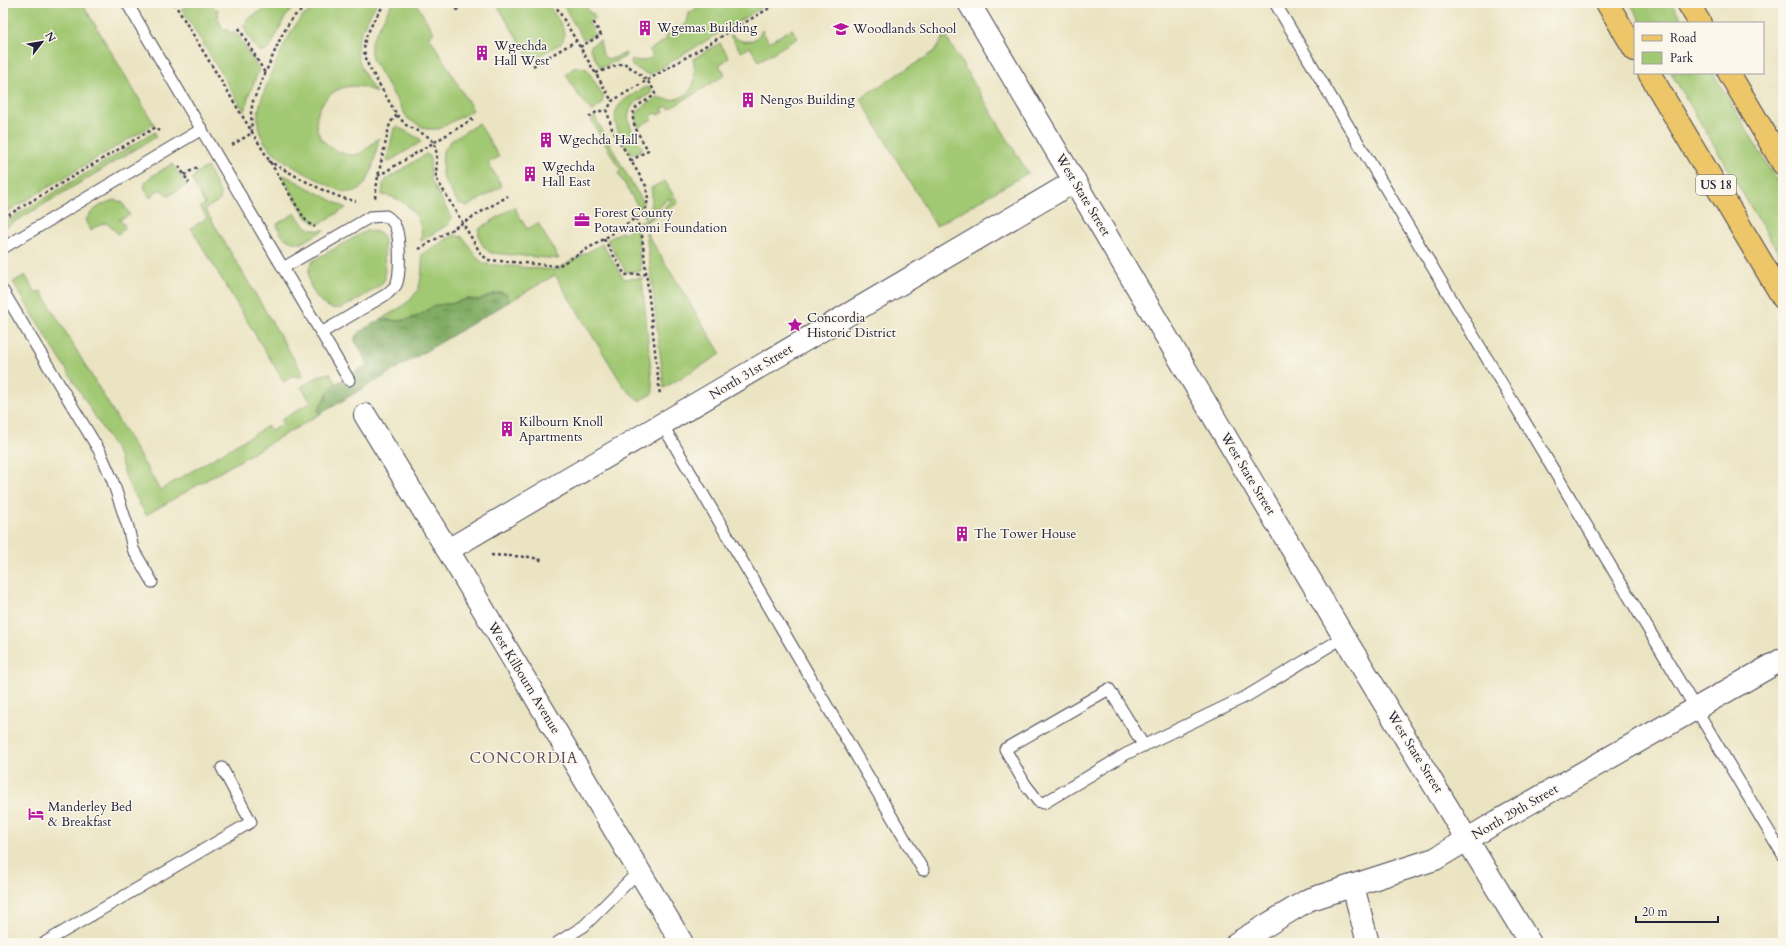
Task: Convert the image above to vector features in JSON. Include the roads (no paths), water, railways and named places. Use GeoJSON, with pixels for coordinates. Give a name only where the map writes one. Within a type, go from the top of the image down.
{"type":"FeatureCollection","features":[{"type":"Feature","properties":{"kind":"main road"},"geometry":{"type":"LineString","coordinates":[[1607,3],[1634,48]]}},
{"type":"Feature","properties":{"kind":"main road"},"geometry":{"type":"LineString","coordinates":[[1688,3],[1699,22]]}},
{"type":"Feature","properties":{"kind":"main road","name":"US 18"},"geometry":{"type":"LineString","coordinates":[[1650,74],[1783,298]]}},
{"type":"Feature","properties":{"kind":"main road"},"geometry":{"type":"LineString","coordinates":[[1730,74],[1783,164]]}},
{"type":"Feature","properties":{"kind":"street","name":"West State Street"},"geometry":{"type":"LineString","coordinates":[[969,3],[1344,637],[1530,943]]}},
{"type":"Feature","properties":{"kind":"street","name":"North 31st Street"},"geometry":{"type":"LineString","coordinates":[[448,550],[1075,181]]}},
{"type":"Feature","properties":{"kind":"street","name":"West Kilbourn Avenue"},"geometry":{"type":"LineString","coordinates":[[365,415],[448,550],[682,943]]}},
{"type":"Feature","properties":{"kind":"street","name":"North 29th Street"},"geometry":{"type":"LineString","coordinates":[[1237,943],[1308,900],[1435,859],[1783,659]]}},
{"type":"Feature","properties":{"kind":"street"},"geometry":{"type":"LineString","coordinates":[[1353,886],[1368,943]]}},
{"type":"Feature","properties":{"kind":"lane"},"geometry":{"type":"LineString","coordinates":[[127,3],[349,380]]}},
{"type":"Feature","properties":{"kind":"lane"},"geometry":{"type":"LineString","coordinates":[[1275,3],[1783,855]]}},
{"type":"Feature","properties":{"kind":"lane"},"geometry":{"type":"LineString","coordinates":[[3,248],[202,129]]}},
{"type":"Feature","properties":{"kind":"lane"},"geometry":{"type":"LineString","coordinates":[[283,268],[370,217],[386,216],[392,220],[396,228],[398,241],[399,276],[396,285],[387,294],[322,333]]}},
{"type":"Feature","properties":{"kind":"lane"},"geometry":{"type":"LineString","coordinates":[[3,291],[100,452],[112,479],[128,526],[133,550],[152,582]]}},
{"type":"Feature","properties":{"kind":"lane"},"geometry":{"type":"LineString","coordinates":[[662,424],[923,870]]}},
{"type":"Feature","properties":{"kind":"lane"},"geometry":{"type":"LineString","coordinates":[[1144,746],[1109,689],[1005,749],[1025,784],[1038,801],[1044,803],[1126,754],[1144,746],[1247,696],[1344,637]]}},
{"type":"Feature","properties":{"kind":"lane"},"geometry":{"type":"LineString","coordinates":[[44,943],[251,822],[222,768]]}},
{"type":"Feature","properties":{"kind":"lane"},"geometry":{"type":"LineString","coordinates":[[557,943],[584,926],[639,871]]}},
{"type":"Feature","properties":{"kind":"place","name":"Wgemas Building"},"geometry":{"type":"Point","coordinates":[645,28]}},
{"type":"Feature","properties":{"kind":"place","name":"Woodlands School"},"geometry":{"type":"Point","coordinates":[841,29]}},
{"type":"Feature","properties":{"kind":"place","name":"Wgechda Hall West"},"geometry":{"type":"Point","coordinates":[482,53]}},
{"type":"Feature","properties":{"kind":"place","name":"Nengos Building"},"geometry":{"type":"Point","coordinates":[748,100]}},
{"type":"Feature","properties":{"kind":"place","name":"Wgechda Hall"},"geometry":{"type":"Point","coordinates":[546,140]}},
{"type":"Feature","properties":{"kind":"place","name":"Wgechda Hall East"},"geometry":{"type":"Point","coordinates":[530,174]}},
{"type":"Feature","properties":{"kind":"place","name":"Forest County Potawatomi Foundation"},"geometry":{"type":"Point","coordinates":[582,220]}},
{"type":"Feature","properties":{"kind":"place","name":"Concordia Historic District"},"geometry":{"type":"Point","coordinates":[795,325]}},
{"type":"Feature","properties":{"kind":"place","name":"Kilbourn Knoll Apartments"},"geometry":{"type":"Point","coordinates":[507,429]}},
{"type":"Feature","properties":{"kind":"place","name":"The Tower House"},"geometry":{"type":"Point","coordinates":[962,534]}},
{"type":"Feature","properties":{"kind":"place","name":"Manderley Bed & Breakfast"},"geometry":{"type":"Point","coordinates":[36,814]}},
{"type":"Feature","properties":{"kind":"district","name":"CONCORDIA"},"geometry":{"type":"Point","coordinates":[524,758]}}]}
